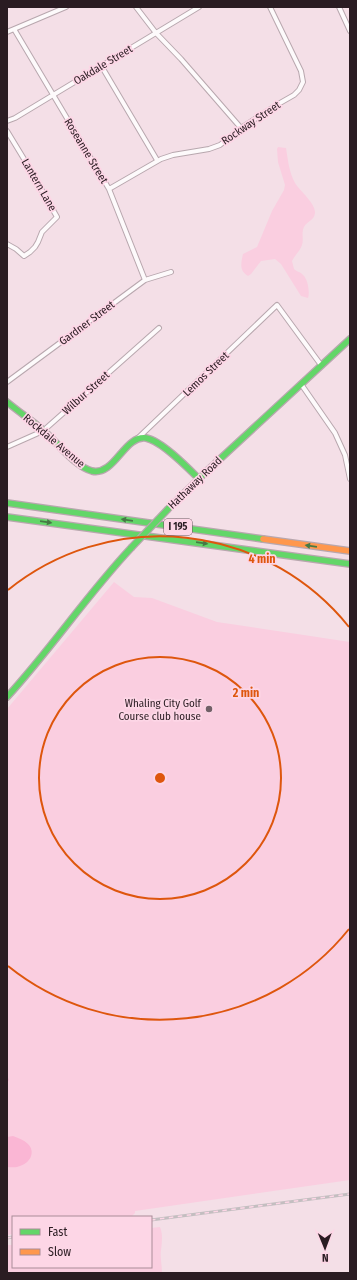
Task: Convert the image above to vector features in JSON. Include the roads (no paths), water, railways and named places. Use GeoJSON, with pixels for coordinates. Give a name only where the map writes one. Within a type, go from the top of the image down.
{"type":"FeatureCollection","features":[{"type":"Feature","properties":{"kind":"main road","name":"Hathaway Road"},"geometry":{"type":"LineString","coordinates":[[7,696],[47,650],[110,570],[168,509],[198,479],[350,339]]}},
{"type":"Feature","properties":{"kind":"main road","name":"Rockdale Avenue"},"geometry":{"type":"LineString","coordinates":[[7,402],[44,431],[76,462],[94,471],[101,471],[106,468],[134,442]]}},
{"type":"Feature","properties":{"kind":"main road"},"geometry":{"type":"LineString","coordinates":[[134,442],[145,438],[154,442],[184,464],[198,479]]}},
{"type":"Feature","properties":{"kind":"main road","name":"I 195"},"geometry":{"type":"LineString","coordinates":[[7,503],[350,551]]}},
{"type":"Feature","properties":{"kind":"main road","name":"I 195"},"geometry":{"type":"LineString","coordinates":[[7,517],[350,564]]}},
{"type":"Feature","properties":{"kind":"street"},"geometry":{"type":"LineString","coordinates":[[7,32],[66,7]]}},
{"type":"Feature","properties":{"kind":"street"},"geometry":{"type":"LineString","coordinates":[[136,7],[156,33],[181,59],[241,128]]}},
{"type":"Feature","properties":{"kind":"street","name":"Oakdale Street"},"geometry":{"type":"LineString","coordinates":[[7,121],[15,118],[199,7]]}},
{"type":"Feature","properties":{"kind":"street","name":"Rockway Street"},"geometry":{"type":"LineString","coordinates":[[109,189],[157,160],[174,155],[214,148],[241,128],[294,95],[302,86],[303,82],[301,71],[270,7]]}},
{"type":"Feature","properties":{"kind":"street"},"geometry":{"type":"LineString","coordinates":[[339,7],[350,31]]}},
{"type":"Feature","properties":{"kind":"street","name":"Roseanne Street"},"geometry":{"type":"LineString","coordinates":[[14,29],[109,189],[145,280]]}},
{"type":"Feature","properties":{"kind":"street"},"geometry":{"type":"LineString","coordinates":[[102,66],[157,160]]}},
{"type":"Feature","properties":{"kind":"street","name":"Lantern Lane"},"geometry":{"type":"LineString","coordinates":[[7,131],[57,217],[42,232],[34,248],[24,256],[7,244]]}},
{"type":"Feature","properties":{"kind":"street","name":"Gardner Street"},"geometry":{"type":"LineString","coordinates":[[7,382],[145,280],[171,272]]}},
{"type":"Feature","properties":{"kind":"street","name":"Lemos Street"},"geometry":{"type":"LineString","coordinates":[[134,442],[277,305],[321,365]]}},
{"type":"Feature","properties":{"kind":"street","name":"Wilbur Street"},"geometry":{"type":"LineString","coordinates":[[7,447],[44,431],[159,328]]}},
{"type":"Feature","properties":{"kind":"street"},"geometry":{"type":"LineString","coordinates":[[301,384],[335,433],[345,455],[350,479]]}},
{"type":"Feature","properties":{"kind":"waterway"},"geometry":{"type":"LineString","coordinates":[[7,1077],[7,1082]]}},
{"type":"Feature","properties":{"kind":"railway"},"geometry":{"type":"LineString","coordinates":[[152,1220],[350,1194]]}},
{"type":"Feature","properties":{"kind":"railway"},"geometry":{"type":"LineString","coordinates":[[7,1238],[12,1237]]}},
{"type":"Feature","properties":{"kind":"place","name":"Whaling City Golf Course club house"},"geometry":{"type":"Point","coordinates":[209,709]}}]}
